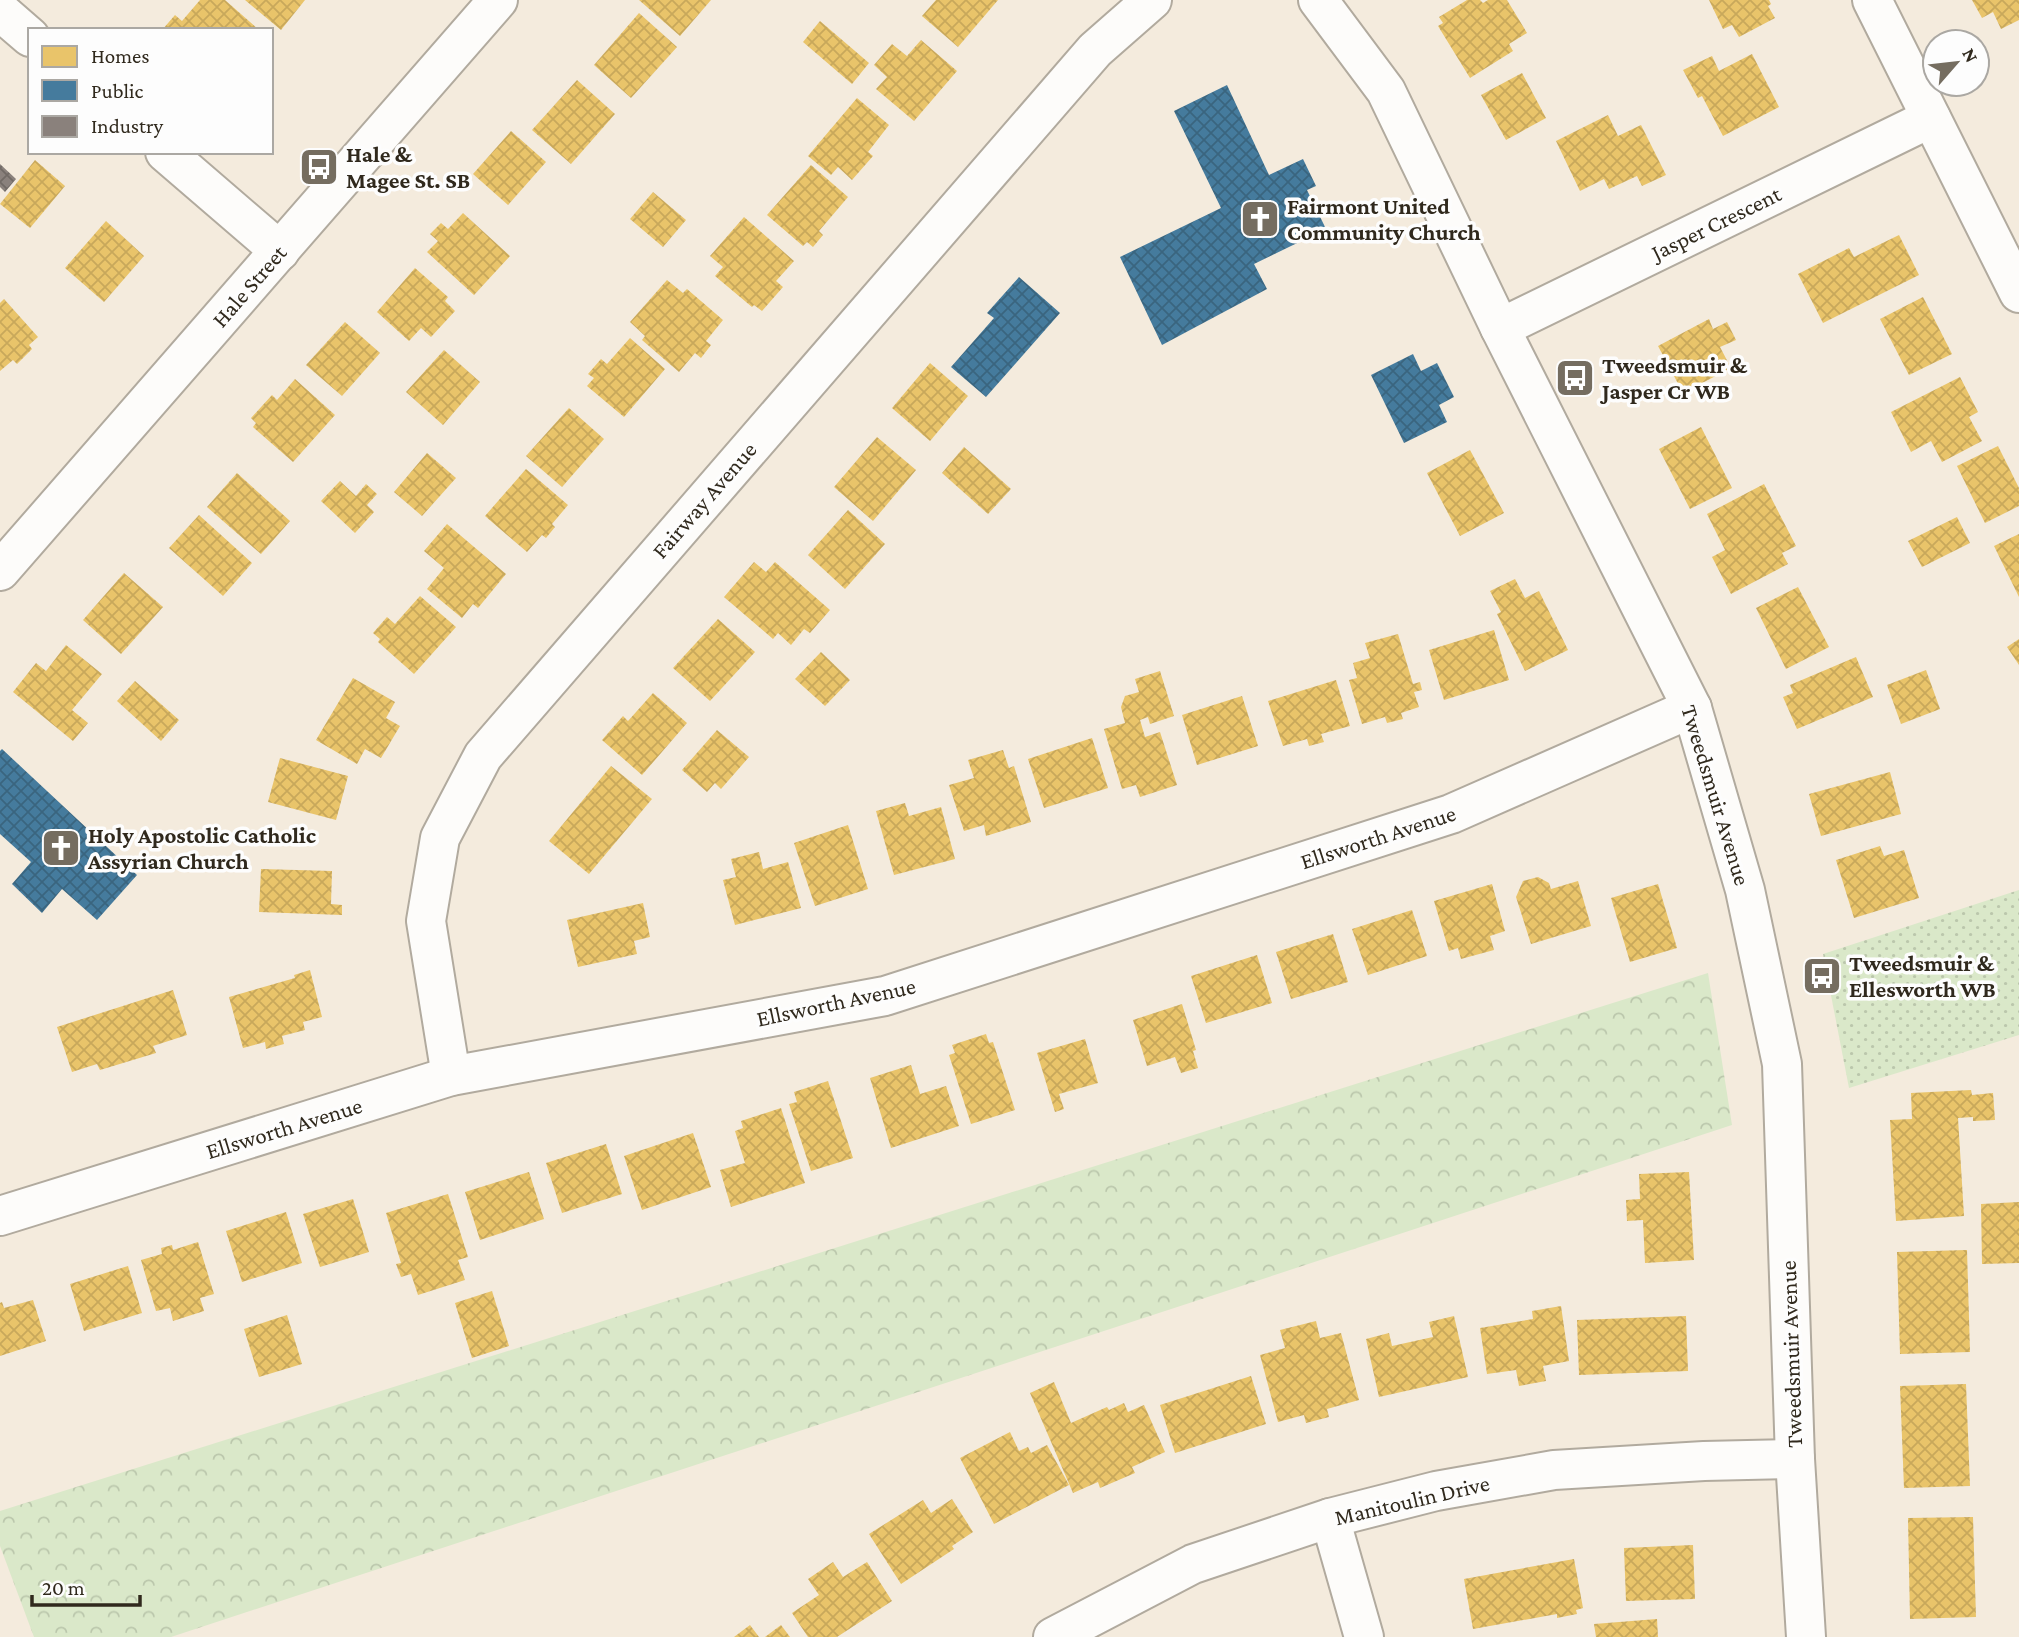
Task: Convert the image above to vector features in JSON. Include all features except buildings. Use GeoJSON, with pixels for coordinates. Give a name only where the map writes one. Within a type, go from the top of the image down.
{"type":"FeatureCollection","features":[{"type":"Feature","properties":{"kind":"street","name":"Hale Street"},"geometry":{"type":"LineString","coordinates":[[0,571],[498,0]]}},
{"type":"Feature","properties":{"kind":"street","name":"Fairway Avenue"},"geometry":{"type":"LineString","coordinates":[[452,1076],[426,921],[440,838],[482,756],[1095,50],[1152,0]]}},
{"type":"Feature","properties":{"kind":"street","name":"Tweedsmuir Avenue"},"geometry":{"type":"LineString","coordinates":[[1318,0],[1386,90],[1500,328],[1692,708],[1745,890],[1782,1064],[1795,1459],[1806,1637]]}},
{"type":"Feature","properties":{"kind":"street"},"geometry":{"type":"LineString","coordinates":[[1872,0],[2019,293]]}},
{"type":"Feature","properties":{"kind":"street"},"geometry":{"type":"LineString","coordinates":[[0,11],[28,35]]}},
{"type":"Feature","properties":{"kind":"street","name":"Jasper Crescent"},"geometry":{"type":"LineString","coordinates":[[1500,328],[1931,118]]}},
{"type":"Feature","properties":{"kind":"street"},"geometry":{"type":"LineString","coordinates":[[167,154],[280,251]]}},
{"type":"Feature","properties":{"kind":"street","name":"Ellsworth Avenue"},"geometry":{"type":"LineString","coordinates":[[0,1216],[452,1076],[886,996],[1451,814],[1692,708]]}},
{"type":"Feature","properties":{"kind":"street","name":"Manitoulin Drive"},"geometry":{"type":"LineString","coordinates":[[1053,1637],[1193,1564],[1330,1518],[1436,1491],[1554,1470],[1704,1461],[1795,1459]]}},
{"type":"Feature","properties":{"kind":"street"},"geometry":{"type":"LineString","coordinates":[[1330,1518],[1364,1637]]}},
{"type":"Feature","properties":{"kind":"green space"},"geometry":{"type":"Polygon","coordinates":[[[2019,890],[2019,1035],[1849,1088],[1823,954],[2019,890]]]}},
{"type":"Feature","properties":{"kind":"green space"},"geometry":{"type":"Polygon","coordinates":[[[1708,973],[1732,1125],[171,1637],[34,1637],[0,1546],[0,1511],[1708,973]]]}},
{"type":"Feature","properties":{"kind":"place","name":"Hale & Magee St. SB"},"geometry":{"type":"Point","coordinates":[319,167]}},
{"type":"Feature","properties":{"kind":"place","name":"Fairmont United Community Church"},"geometry":{"type":"Point","coordinates":[1260,219]}},
{"type":"Feature","properties":{"kind":"place","name":"Tweedsmuir & Jasper Cr WB"},"geometry":{"type":"Point","coordinates":[1575,378]}},
{"type":"Feature","properties":{"kind":"place","name":"Holy Apostolic Catholic Assyrian Church"},"geometry":{"type":"Point","coordinates":[61,848]}},
{"type":"Feature","properties":{"kind":"place","name":"Tweedsmuir & Ellesworth WB"},"geometry":{"type":"Point","coordinates":[1822,976]}}]}
